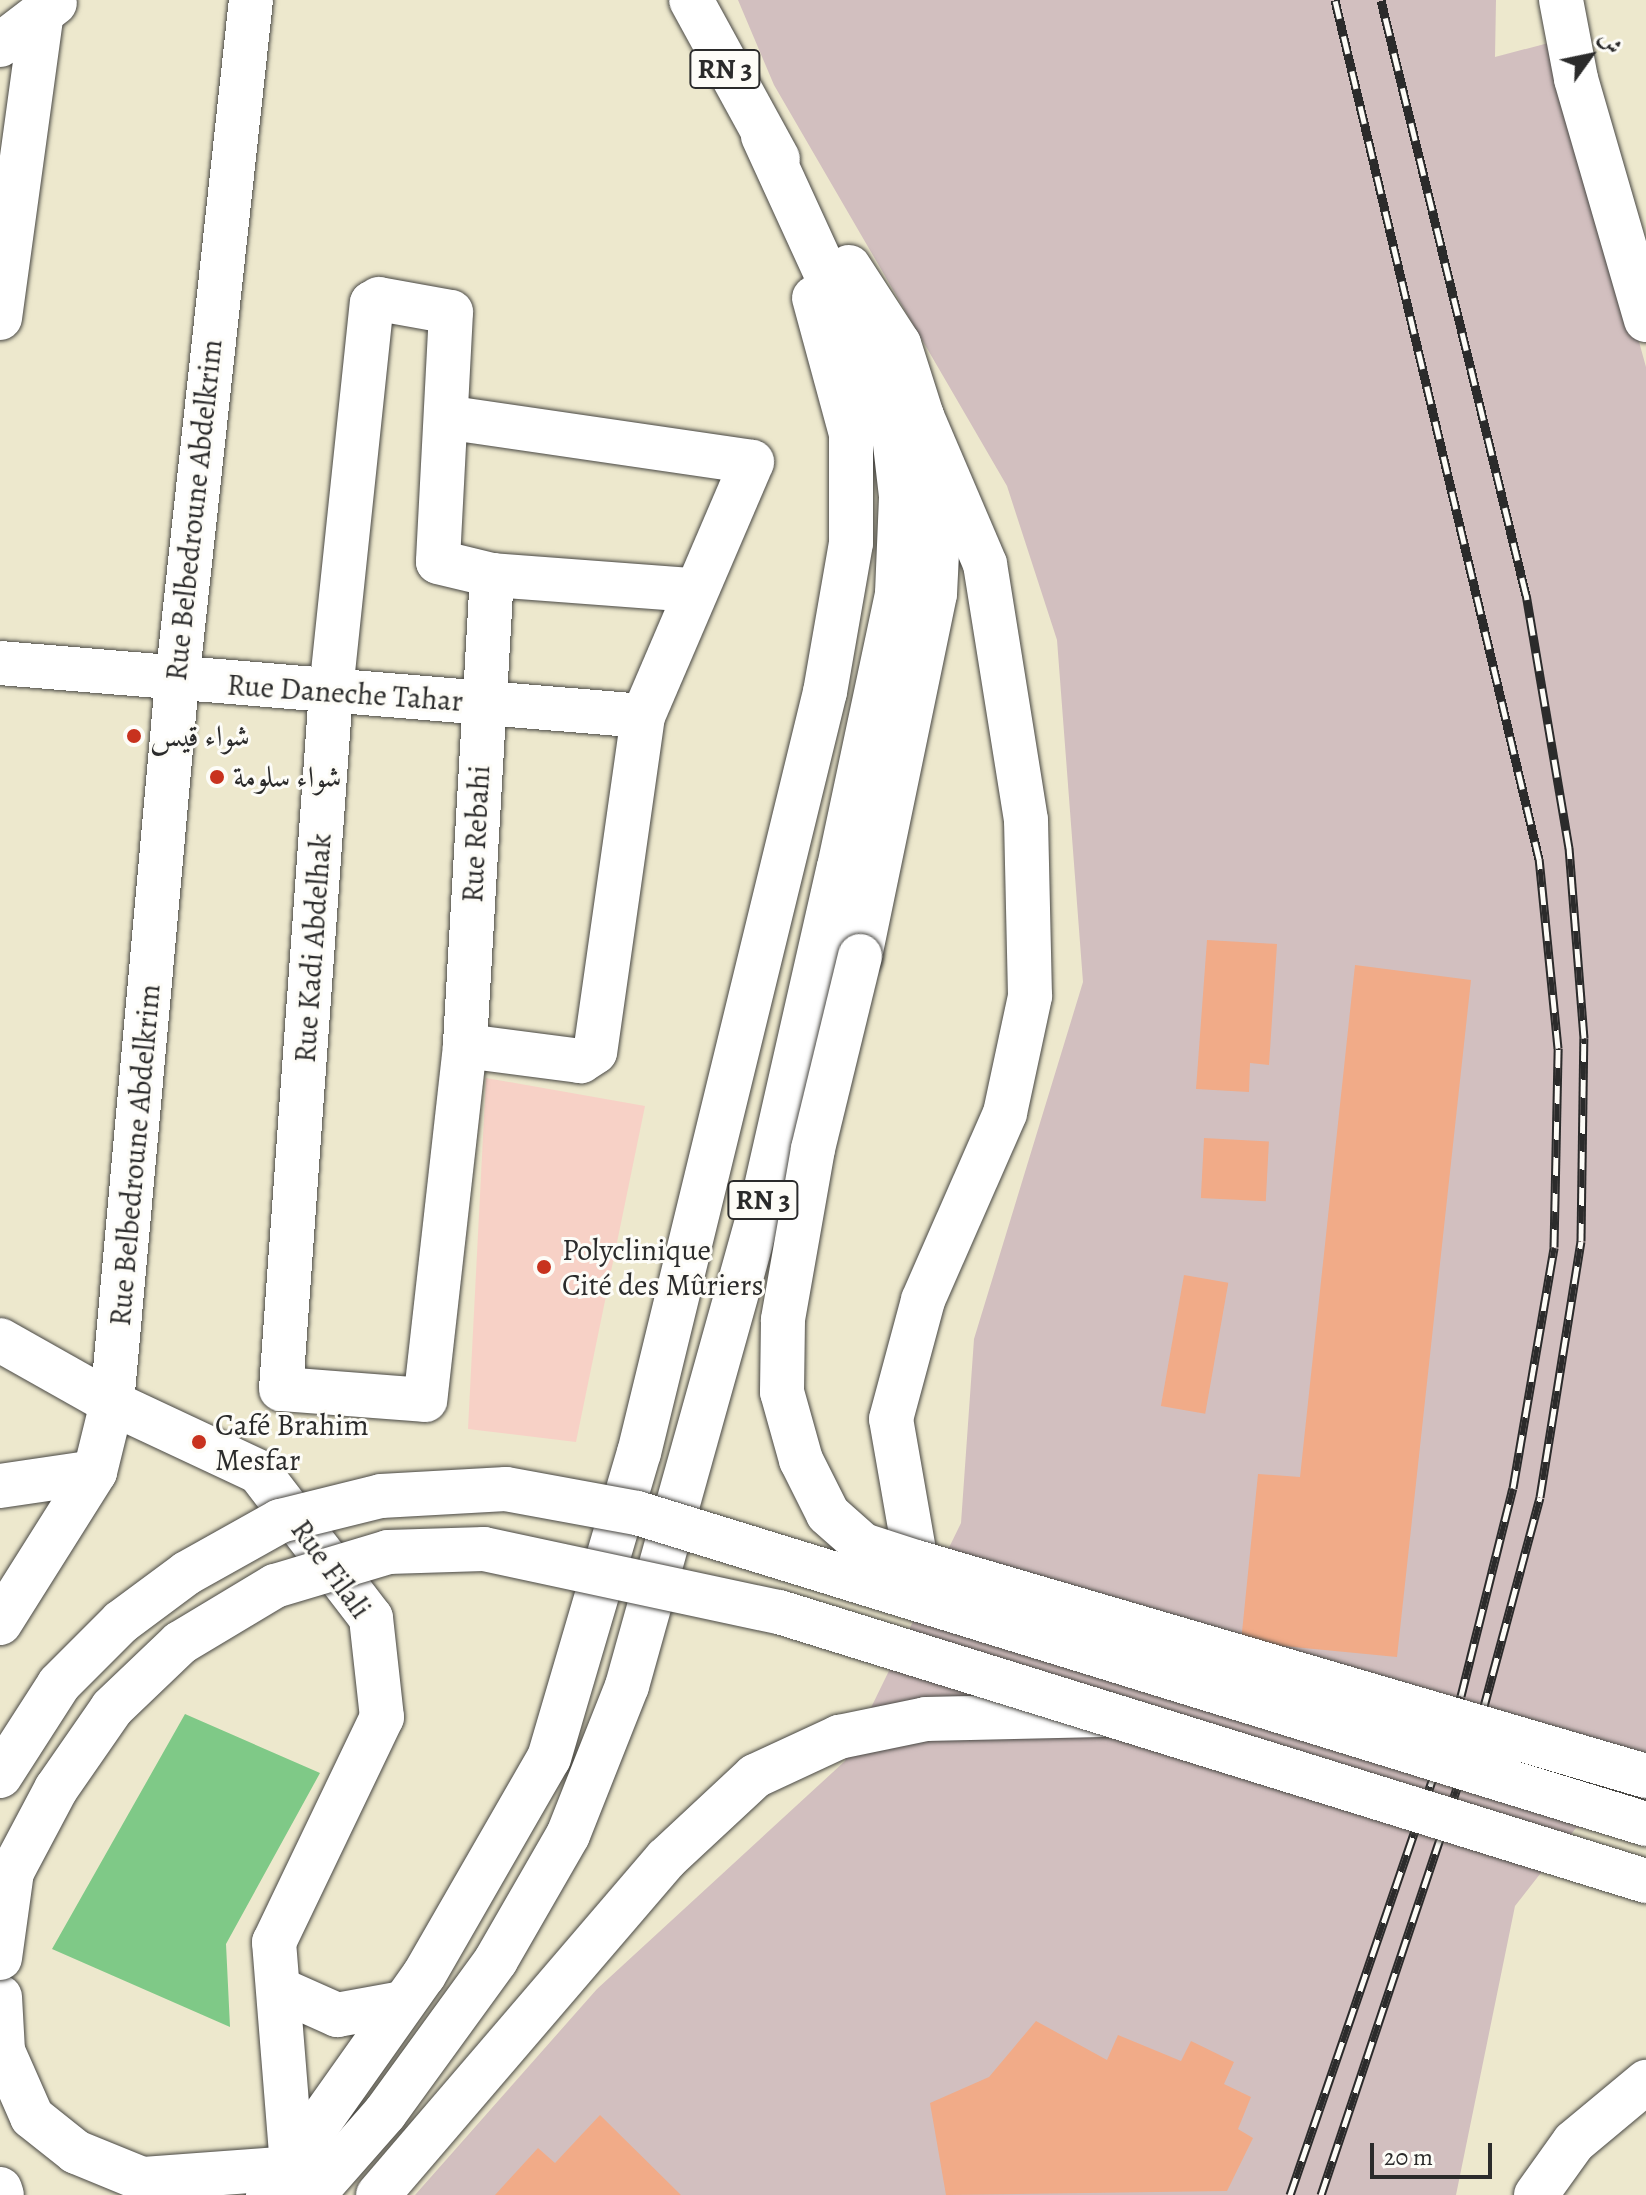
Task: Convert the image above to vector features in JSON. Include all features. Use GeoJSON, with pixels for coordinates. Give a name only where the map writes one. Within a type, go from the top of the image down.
{"type":"FeatureCollection","features":[{"type":"Feature","properties":{"kind":"main road","name":"Rue Belbedroune Abdelkrim"},"geometry":{"type":"LineString","coordinates":[[0,1623],[95,1472],[112,1403],[177,682],[251,0]]}},
{"type":"Feature","properties":{"kind":"main road","name":"RN 3"},"geometry":{"type":"LineString","coordinates":[[291,2186],[385,2113],[496,1960],[568,1835],[616,1713],[764,1196],[897,593],[901,496],[892,418],[763,136],[691,0]]}},
{"type":"Feature","properties":{"kind":"main road"},"geometry":{"type":"LineString","coordinates":[[1561,0],[1576,79],[1646,320]]}},
{"type":"Feature","properties":{"kind":"main road"},"geometry":{"type":"LineString","coordinates":[[0,45],[50,6]]}},
{"type":"Feature","properties":{"kind":"main road"},"geometry":{"type":"LineString","coordinates":[[0,318],[50,6]]}},
{"type":"Feature","properties":{"kind":"main road","name":"RN 3"},"geometry":{"type":"LineString","coordinates":[[291,2186],[549,1758],[639,1453],[825,692],[851,543],[851,434],[763,136]]}},
{"type":"Feature","properties":{"kind":"main road"},"geometry":{"type":"LineString","coordinates":[[763,136],[899,344],[922,416],[985,564],[1026,820],[1030,996],[1005,1113],[923,1300],[891,1419],[916,1562]]}},
{"type":"Feature","properties":{"kind":"main road","name":"Rue Kadi Abdelhak"},"geometry":{"type":"LineString","coordinates":[[425,1400],[281,1389],[331,691],[372,303],[451,312],[451,418]]}},
{"type":"Feature","properties":{"kind":"main road"},"geometry":{"type":"LineString","coordinates":[[922,416],[938,533],[935,594],[860,956],[810,1164],[783,1320],[782,1392],[801,1460],[828,1514],[863,1545],[916,1562],[1646,1776]]}},
{"type":"Feature","properties":{"kind":"main road"},"geometry":{"type":"LineString","coordinates":[[465,1046],[581,1061],[595,1052],[643,716],[691,590],[751,458],[451,418],[438,562],[492,575],[691,590]]}},
{"type":"Feature","properties":{"kind":"main road","name":"Rue Rebahi"},"geometry":{"type":"LineString","coordinates":[[425,1400],[465,1046],[482,701],[492,575]]}},
{"type":"Feature","properties":{"kind":"main road","name":"Rue Daneche Tahar"},"geometry":{"type":"LineString","coordinates":[[0,663],[177,682],[482,701],[643,716]]}},
{"type":"Feature","properties":{"kind":"main road","name":"Rue Filali"},"geometry":{"type":"LineString","coordinates":[[0,1340],[112,1403],[259,1472],[371,1618],[382,1717],[274,1942],[291,2186]]}},
{"type":"Feature","properties":{"kind":"main road"},"geometry":{"type":"LineString","coordinates":[[0,1486],[95,1472]]}},
{"type":"Feature","properties":{"kind":"main road"},"geometry":{"type":"LineString","coordinates":[[0,1776],[59,1684],[121,1622],[187,1573],[280,1521],[381,1496],[506,1489],[652,1518],[1646,1824]]}},
{"type":"Feature","properties":{"kind":"main road"},"geometry":{"type":"LineString","coordinates":[[0,1958],[12,1872],[56,1789],[112,1708],[180,1643],[275,1586],[388,1552],[484,1549],[573,1563],[779,1612],[1646,1881]]}},
{"type":"Feature","properties":{"kind":"main road"},"geometry":{"type":"LineString","coordinates":[[378,2195],[666,1859],[755,1776],[839,1737],[926,1719],[1117,1715]]}},
{"type":"Feature","properties":{"kind":"main road"},"geometry":{"type":"LineString","coordinates":[[279,1989],[337,2015],[403,2003]]}},
{"type":"Feature","properties":{"kind":"main road"},"geometry":{"type":"LineString","coordinates":[[0,1997],[3,2051],[32,2117],[76,2152],[129,2174],[291,2186]]}},
{"type":"Feature","properties":{"kind":"main road"},"geometry":{"type":"LineString","coordinates":[[1536,2195],[1574,2142],[1646,2082]]}},
{"type":"Feature","properties":{"kind":"shaded area"},"geometry":{"type":"Polygon","coordinates":[[[738,0],[1496,0],[1495,57],[1556,41],[1646,367],[1646,1824],[1576,1828],[1515,1906],[1456,2195],[415,2195],[597,1989],[845,1761],[961,1523],[974,1339],[1083,982],[1057,640],[1007,486],[774,85],[738,0]]]}},
{"type":"Feature","properties":{"kind":"shaded area","name":"Polyclinique Cité des Mûriers"},"geometry":{"type":"Polygon","coordinates":[[[486,1078],[645,1106],[576,1442],[468,1429],[486,1078]]]}},
{"type":"Feature","properties":{"kind":"green space"},"geometry":{"type":"Polygon","coordinates":[[[185,1714],[320,1773],[226,1944],[230,2027],[52,1949],[185,1714]]]}},
{"type":"Feature","properties":{"kind":"building"},"geometry":{"type":"Polygon","coordinates":[[[1207,940],[1277,944],[1269,1065],[1250,1063],[1249,1092],[1196,1089],[1207,940]]]}},
{"type":"Feature","properties":{"kind":"building"},"geometry":{"type":"Polygon","coordinates":[[[1355,965],[1471,980],[1397,1657],[1241,1642],[1258,1474],[1300,1477],[1355,965]]]}},
{"type":"Feature","properties":{"kind":"building"},"geometry":{"type":"Polygon","coordinates":[[[1204,1138],[1269,1141],[1266,1201],[1201,1198],[1204,1138]]]}},
{"type":"Feature","properties":{"kind":"building"},"geometry":{"type":"Polygon","coordinates":[[[1184,1275],[1228,1283],[1205,1414],[1161,1406],[1184,1275]]]}},
{"type":"Feature","properties":{"kind":"building"},"geometry":{"type":"Polygon","coordinates":[[[1036,2021],[1107,2060],[1118,2035],[1181,2061],[1191,2041],[1234,2062],[1224,2084],[1251,2097],[1238,2129],[1253,2138],[1227,2191],[946,2195],[930,2103],[989,2077],[1036,2021]]]}},
{"type":"Feature","properties":{"kind":"building"},"geometry":{"type":"Polygon","coordinates":[[[600,2115],[681,2195],[495,2195],[538,2148],[555,2163],[600,2115]]]}},
{"type":"Feature","properties":{"kind":"railway"},"geometry":{"type":"LineString","coordinates":[[1290,2195],[1461,1696],[1513,1488],[1554,1247],[1558,1048],[1539,859],[1335,0]]}},
{"type":"Feature","properties":{"kind":"railway"},"geometry":{"type":"LineString","coordinates":[[1321,2195],[1483,1710],[1540,1497],[1581,1241],[1584,1038],[1569,848],[1526,595],[1381,0]]}},
{"type":"Feature","properties":{"kind":"place","name":"شواء قيس"},"geometry":{"type":"Point","coordinates":[134,736]}},
{"type":"Feature","properties":{"kind":"place","name":"شواء سلومة"},"geometry":{"type":"Point","coordinates":[217,777]}},
{"type":"Feature","properties":{"kind":"place","name":"Polyclinique Cité des Mûriers"},"geometry":{"type":"Point","coordinates":[544,1267]}},
{"type":"Feature","properties":{"kind":"place","name":"Café Brahim Mesfar"},"geometry":{"type":"Point","coordinates":[199,1442]}}]}
